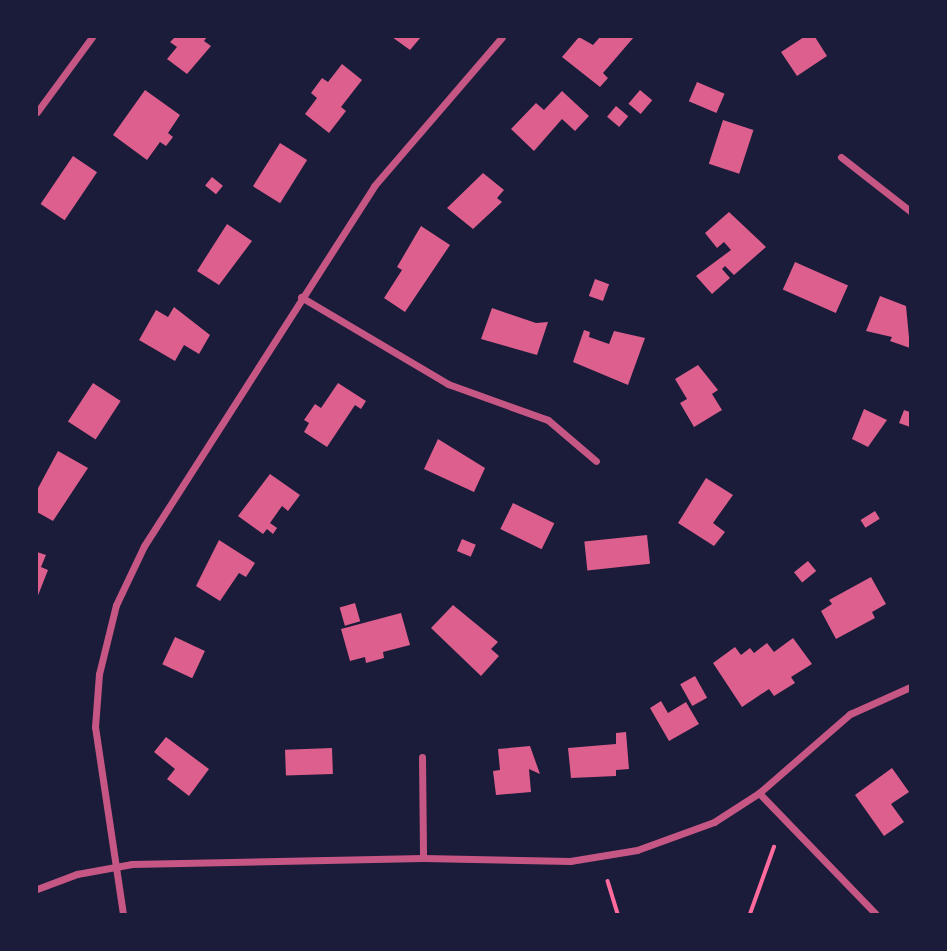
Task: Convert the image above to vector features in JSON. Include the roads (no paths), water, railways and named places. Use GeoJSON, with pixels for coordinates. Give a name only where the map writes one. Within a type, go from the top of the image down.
{"type":"FeatureCollection","features":[{"type":"Feature","properties":{"kind":"street"},"geometry":{"type":"LineString","coordinates":[[37,111],[92,37]]}},
{"type":"Feature","properties":{"kind":"street"},"geometry":{"type":"LineString","coordinates":[[123,914],[95,727],[99,674],[116,605],[144,546],[300,297],[374,186],[502,37]]}},
{"type":"Feature","properties":{"kind":"street"},"geometry":{"type":"LineString","coordinates":[[841,158],[910,211]]}},
{"type":"Feature","properties":{"kind":"street"},"geometry":{"type":"LineString","coordinates":[[300,297],[448,384],[548,420],[596,461]]}},
{"type":"Feature","properties":{"kind":"street"},"geometry":{"type":"LineString","coordinates":[[37,889],[77,874],[116,867],[423,858],[570,861],[601,857],[670,841],[714,822],[759,793],[850,714],[910,687]]}},
{"type":"Feature","properties":{"kind":"street"},"geometry":{"type":"LineString","coordinates":[[422,757],[423,858]]}},
{"type":"Feature","properties":{"kind":"street"},"geometry":{"type":"LineString","coordinates":[[759,793],[876,914]]}}]}
